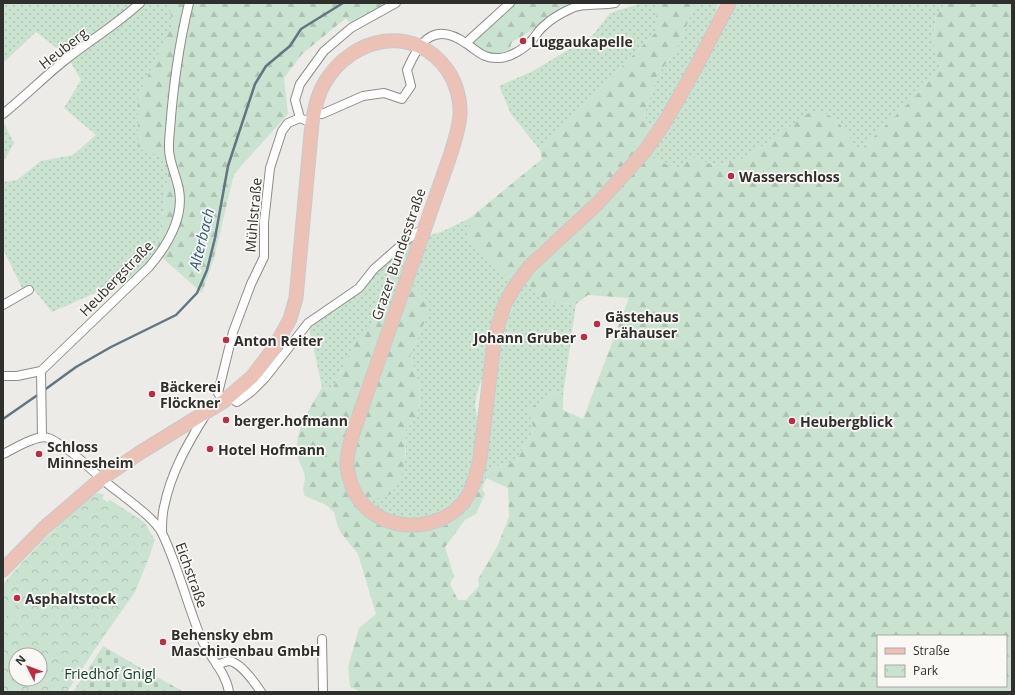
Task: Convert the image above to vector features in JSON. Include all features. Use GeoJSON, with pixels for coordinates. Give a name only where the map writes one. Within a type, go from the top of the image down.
{"type":"FeatureCollection","features":[{"type":"Feature","properties":{"kind":"main road","name":"Grazer Bundesstraße"},"geometry":{"type":"LineString","coordinates":[[3,570],[44,528],[101,479],[226,399],[252,377],[274,348],[290,319],[296,298],[313,118],[318,96],[324,82],[344,58],[360,48],[377,42],[395,40],[411,42],[430,51],[443,63],[452,78],[459,96],[460,115],[456,137],[359,413],[349,448],[348,470],[352,485],[358,498],[368,509],[384,520],[402,525],[420,525],[436,522],[451,514],[470,492],[480,459],[494,342],[505,304],[515,286],[529,268],[598,203],[646,151],[669,116],[729,3]]}},
{"type":"Feature","properties":{"kind":"street","name":"Heuberg"},"geometry":{"type":"LineString","coordinates":[[3,114],[64,61],[123,18],[140,3]]}},
{"type":"Feature","properties":{"kind":"street","name":"Heubergstraße"},"geometry":{"type":"LineString","coordinates":[[41,371],[158,257],[176,222],[179,210],[179,191],[170,156],[170,130],[179,52],[189,3]]}},
{"type":"Feature","properties":{"kind":"street"},"geometry":{"type":"LineString","coordinates":[[396,3],[351,28],[324,51],[300,84],[295,100],[300,118],[313,118],[363,96],[384,93],[402,99],[411,86],[407,70],[413,55],[424,41],[432,36],[448,33],[466,43],[485,57],[500,58],[516,52],[530,43],[544,25],[568,10],[577,6],[589,4],[602,5],[615,3]]}},
{"type":"Feature","properties":{"kind":"street"},"geometry":{"type":"LineString","coordinates":[[466,43],[510,3]]}},
{"type":"Feature","properties":{"kind":"street","name":"Mühlstraße"},"geometry":{"type":"LineString","coordinates":[[226,399],[218,393],[233,332],[251,284],[264,256],[264,222],[270,168],[282,131],[288,123],[300,118]]}},
{"type":"Feature","properties":{"kind":"street"},"geometry":{"type":"LineString","coordinates":[[226,399],[237,402],[251,392],[265,378],[308,323],[359,288],[374,269],[415,233],[423,231]]}},
{"type":"Feature","properties":{"kind":"street"},"geometry":{"type":"LineString","coordinates":[[3,305],[30,290]]}},
{"type":"Feature","properties":{"kind":"street"},"geometry":{"type":"LineString","coordinates":[[3,376],[17,376],[41,371],[42,437]]}},
{"type":"Feature","properties":{"kind":"street","name":"Eichstraße"},"geometry":{"type":"LineString","coordinates":[[207,412],[178,464],[164,508],[162,531],[202,640],[226,680],[229,692]]}},
{"type":"Feature","properties":{"kind":"street"},"geometry":{"type":"LineString","coordinates":[[3,454],[32,440],[42,437],[49,438],[82,460],[101,479]]}},
{"type":"Feature","properties":{"kind":"street","name":"Eichstraße"},"geometry":{"type":"LineString","coordinates":[[101,479],[136,506],[162,531]]}},
{"type":"Feature","properties":{"kind":"street"},"geometry":{"type":"LineString","coordinates":[[322,639],[323,692]]}},
{"type":"Feature","properties":{"kind":"street"},"geometry":{"type":"LineString","coordinates":[[217,665],[227,661],[234,662],[250,677],[260,692]]}},
{"type":"Feature","properties":{"kind":"green space"},"geometry":{"type":"Polygon","coordinates":[[[3,3],[168,3],[174,23],[138,96],[169,166],[157,253],[138,274],[52,312],[31,286],[23,290],[4,251],[3,182],[17,180],[41,161],[73,155],[96,135],[64,108],[81,80],[67,56],[36,32],[3,63],[3,3]]]}},
{"type":"Feature","properties":{"kind":"green space"},"geometry":{"type":"Polygon","coordinates":[[[168,3],[388,3],[351,25],[346,18],[302,54],[284,78],[288,114],[234,174],[214,258],[202,293],[157,253],[169,166],[167,159],[138,148],[138,96],[173,23],[168,3]]]}},
{"type":"Feature","properties":{"kind":"green space"},"geometry":{"type":"Polygon","coordinates":[[[513,3],[578,3],[512,42],[509,51],[489,54],[471,44],[513,3]]]}},
{"type":"Feature","properties":{"kind":"green space"},"geometry":{"type":"Polygon","coordinates":[[[642,3],[656,3],[656,32],[540,150],[511,114],[499,86],[533,71],[593,35],[610,13],[642,3]]]}},
{"type":"Feature","properties":{"kind":"green space"},"geometry":{"type":"Polygon","coordinates":[[[656,3],[695,3],[680,43],[657,76],[644,115],[653,132],[597,198],[512,280],[468,239],[470,218],[542,159],[540,150],[656,32],[656,3]]]}},
{"type":"Feature","properties":{"kind":"green space"},"geometry":{"type":"Polygon","coordinates":[[[695,3],[718,3],[714,23],[653,132],[644,115],[657,76],[680,43],[695,3]]]}},
{"type":"Feature","properties":{"kind":"green space"},"geometry":{"type":"Polygon","coordinates":[[[735,3],[947,3],[936,15],[933,40],[940,68],[913,99],[859,151],[837,120],[769,142],[739,161],[717,166],[690,157],[678,170],[649,156],[669,129],[735,3]]]}},
{"type":"Feature","properties":{"kind":"green space"},"geometry":{"type":"Polygon","coordinates":[[[947,3],[1012,3],[1012,692],[361,692],[350,687],[348,667],[359,628],[376,614],[358,554],[341,533],[334,512],[326,505],[305,496],[303,488],[305,475],[298,458],[297,448],[300,430],[322,387],[332,390],[355,342],[383,308],[392,306],[355,407],[347,434],[341,467],[344,484],[346,491],[354,504],[371,519],[395,530],[414,532],[441,527],[453,521],[465,511],[477,493],[482,489],[485,494],[476,514],[465,520],[445,547],[454,576],[450,584],[458,600],[466,600],[479,586],[478,579],[497,547],[509,517],[508,488],[486,478],[490,468],[516,462],[534,429],[528,410],[553,393],[563,395],[563,410],[583,419],[629,298],[588,295],[576,304],[546,302],[526,282],[539,266],[604,207],[649,156],[678,170],[690,157],[717,166],[739,161],[769,142],[810,112],[825,113],[837,120],[859,151],[913,99],[940,68],[933,41],[936,15],[947,3]]]}},
{"type":"Feature","properties":{"kind":"green space"},"geometry":{"type":"Polygon","coordinates":[[[3,121],[14,143],[3,163],[3,121]]]}},
{"type":"Feature","properties":{"kind":"green space"},"geometry":{"type":"Polygon","coordinates":[[[470,218],[469,239],[512,280],[486,369],[478,389],[475,405],[479,427],[477,445],[468,481],[461,494],[452,505],[441,513],[429,518],[401,519],[386,514],[374,507],[369,502],[373,498],[387,496],[406,455],[405,431],[417,417],[421,389],[410,356],[426,319],[407,290],[427,236],[441,232],[470,218]]]}},
{"type":"Feature","properties":{"kind":"green space"},"geometry":{"type":"Polygon","coordinates":[[[415,238],[392,306],[355,342],[332,390],[322,387],[309,327],[415,238]]]}},
{"type":"Feature","properties":{"kind":"green space"},"geometry":{"type":"Polygon","coordinates":[[[526,282],[547,302],[576,304],[563,395],[553,393],[516,462],[490,468],[482,489],[477,492],[502,338],[511,310],[526,282]]]}},
{"type":"Feature","properties":{"kind":"green space"},"geometry":{"type":"Polygon","coordinates":[[[416,287],[428,301],[426,319],[410,356],[421,389],[417,417],[405,431],[404,466],[398,484],[394,491],[387,496],[374,499],[369,502],[359,487],[353,465],[357,437],[407,290],[416,287]]]}},
{"type":"Feature","properties":{"kind":"green space"},"geometry":{"type":"Polygon","coordinates":[[[99,493],[104,495],[102,498],[107,502],[110,500],[144,522],[155,540],[148,560],[135,592],[67,692],[3,692],[3,584],[68,516],[91,495],[99,493]]]}},
{"type":"Feature","properties":{"kind":"green space","name":"Asphaltstock"},"geometry":{"type":"Polygon","coordinates":[[[26,582],[31,587],[4,620],[3,609],[26,582]]]}},
{"type":"Feature","properties":{"kind":"green space","name":"Friedhof Gnigl"},"geometry":{"type":"Polygon","coordinates":[[[103,646],[139,667],[184,692],[73,692],[103,646]]]}},
{"type":"Feature","properties":{"kind":"waterway","name":"Alterbach"},"geometry":{"type":"LineString","coordinates":[[43,391],[76,367],[111,347],[176,315],[197,293],[207,270],[215,238],[228,166],[255,84],[266,66],[290,46],[301,29],[343,3]]}},
{"type":"Feature","properties":{"kind":"waterway","name":"Alterbach"},"geometry":{"type":"LineString","coordinates":[[3,419],[39,394]]}},
{"type":"Feature","properties":{"kind":"place","name":"Luggaukapelle"},"geometry":{"type":"Point","coordinates":[523,41]}},
{"type":"Feature","properties":{"kind":"place","name":"Wasserschloss"},"geometry":{"type":"Point","coordinates":[731,176]}},
{"type":"Feature","properties":{"kind":"place","name":"Gästehaus Prähauser"},"geometry":{"type":"Point","coordinates":[597,324]}},
{"type":"Feature","properties":{"kind":"place","name":"Johann Gruber"},"geometry":{"type":"Point","coordinates":[584,337]}},
{"type":"Feature","properties":{"kind":"place","name":"Anton Reiter"},"geometry":{"type":"Point","coordinates":[226,340]}},
{"type":"Feature","properties":{"kind":"place","name":"Bäckerei Flöckner"},"geometry":{"type":"Point","coordinates":[152,394]}},
{"type":"Feature","properties":{"kind":"place","name":"berger.hofmann"},"geometry":{"type":"Point","coordinates":[226,420]}},
{"type":"Feature","properties":{"kind":"place","name":"Heubergblick"},"geometry":{"type":"Point","coordinates":[792,421]}},
{"type":"Feature","properties":{"kind":"place","name":"Hotel Hofmann"},"geometry":{"type":"Point","coordinates":[210,449]}},
{"type":"Feature","properties":{"kind":"place","name":"Schloss Minnesheim"},"geometry":{"type":"Point","coordinates":[39,454]}},
{"type":"Feature","properties":{"kind":"place","name":"Asphaltstock"},"geometry":{"type":"Point","coordinates":[17,598]}},
{"type":"Feature","properties":{"kind":"place","name":"Behensky ebm Maschinenbau GmbH"},"geometry":{"type":"Point","coordinates":[163,642]}}]}
